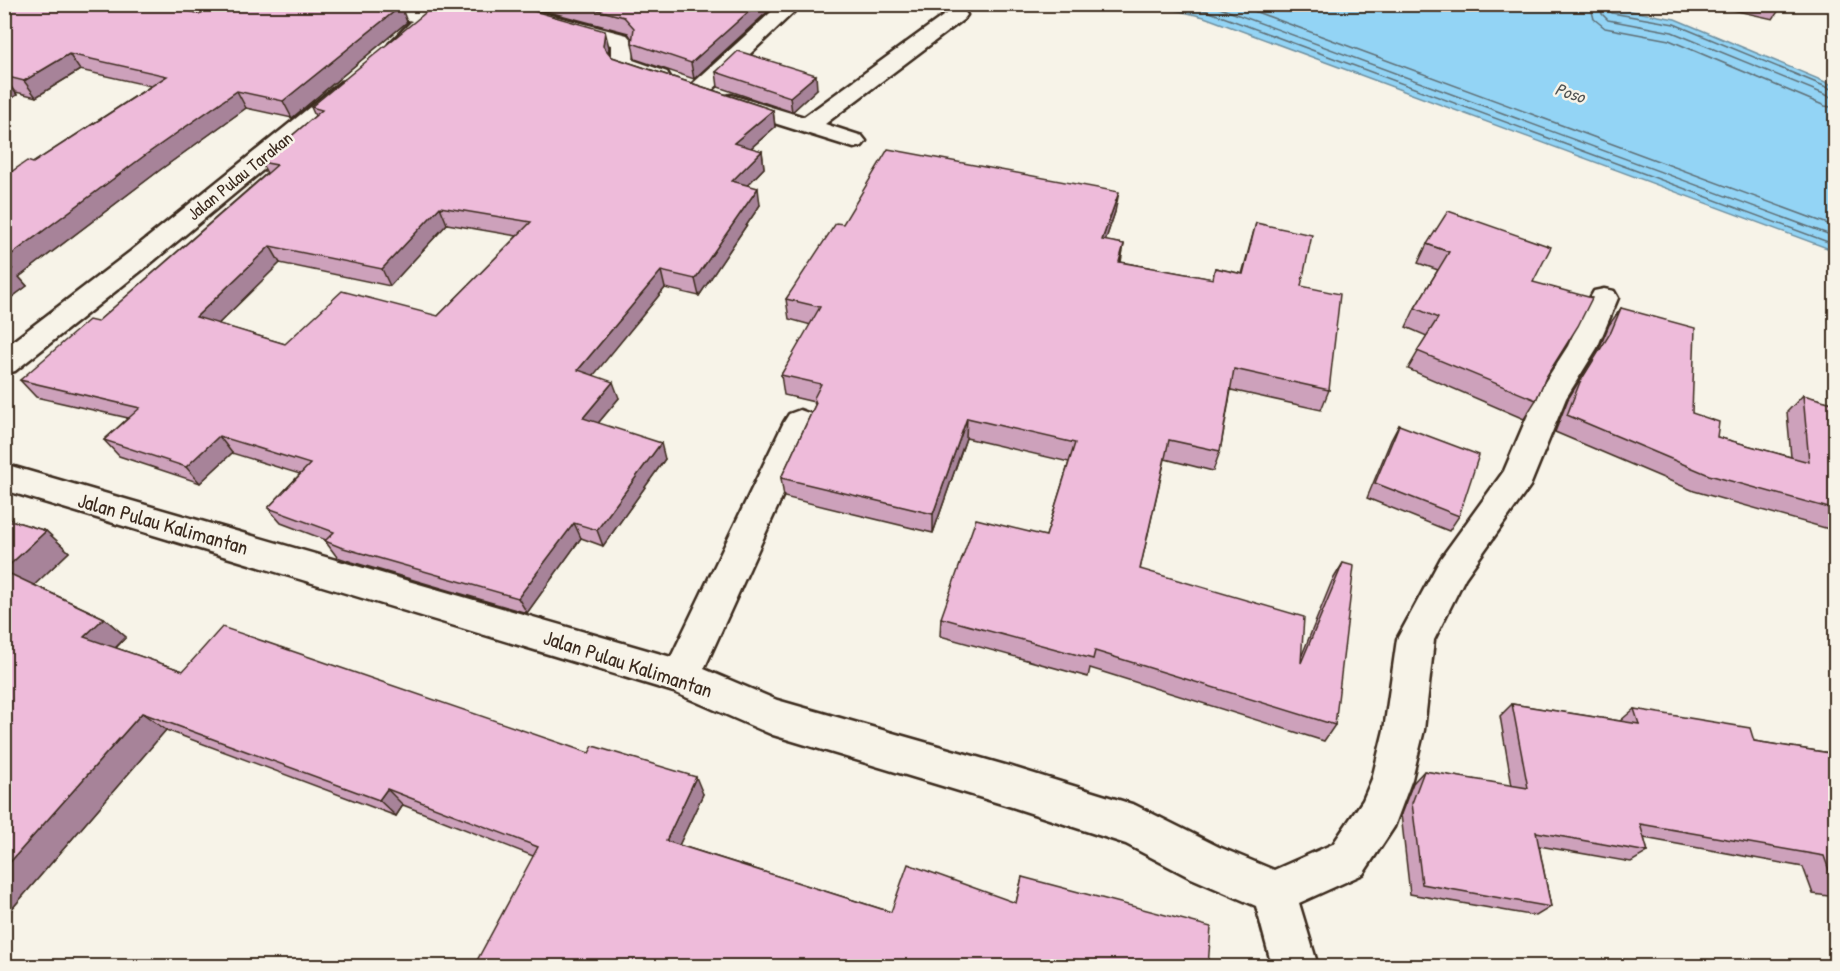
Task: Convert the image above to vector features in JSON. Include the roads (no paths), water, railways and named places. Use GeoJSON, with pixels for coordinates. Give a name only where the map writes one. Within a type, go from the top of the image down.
{"type":"FeatureCollection","features":[{"type":"Feature","properties":{"kind":"street","name":"Jalan Pulau Tarakan"},"geometry":{"type":"LineString","coordinates":[[4,364],[141,257],[435,14],[372,4]]}},
{"type":"Feature","properties":{"kind":"street"},"geometry":{"type":"LineString","coordinates":[[485,4],[533,19],[620,40],[624,44],[621,61],[625,66],[854,141]]}},
{"type":"Feature","properties":{"kind":"street"},"geometry":{"type":"LineString","coordinates":[[698,91],[792,4]]}},
{"type":"Feature","properties":{"kind":"street"},"geometry":{"type":"LineString","coordinates":[[806,127],[957,15]]}},
{"type":"Feature","properties":{"kind":"street"},"geometry":{"type":"LineString","coordinates":[[1295,966],[1274,892],[1348,859],[1379,813],[1392,779],[1404,730],[1416,639],[1453,568],[1482,531],[1518,477],[1551,396],[1582,348],[1604,298]]}},
{"type":"Feature","properties":{"kind":"street"},"geometry":{"type":"LineString","coordinates":[[681,677],[800,422]]}},
{"type":"Feature","properties":{"kind":"street","name":"Jalan Pulau Kalimantan"},"geometry":{"type":"LineString","coordinates":[[4,477],[681,677],[773,717],[1012,787],[1135,826],[1204,862],[1274,892]]}},
{"type":"Feature","properties":{"kind":"water","name":"Poso"},"geometry":{"type":"Polygon","coordinates":[[[1155,5],[1598,5],[1675,19],[1835,86],[1835,251],[1204,17],[1155,5]]]}}]}
